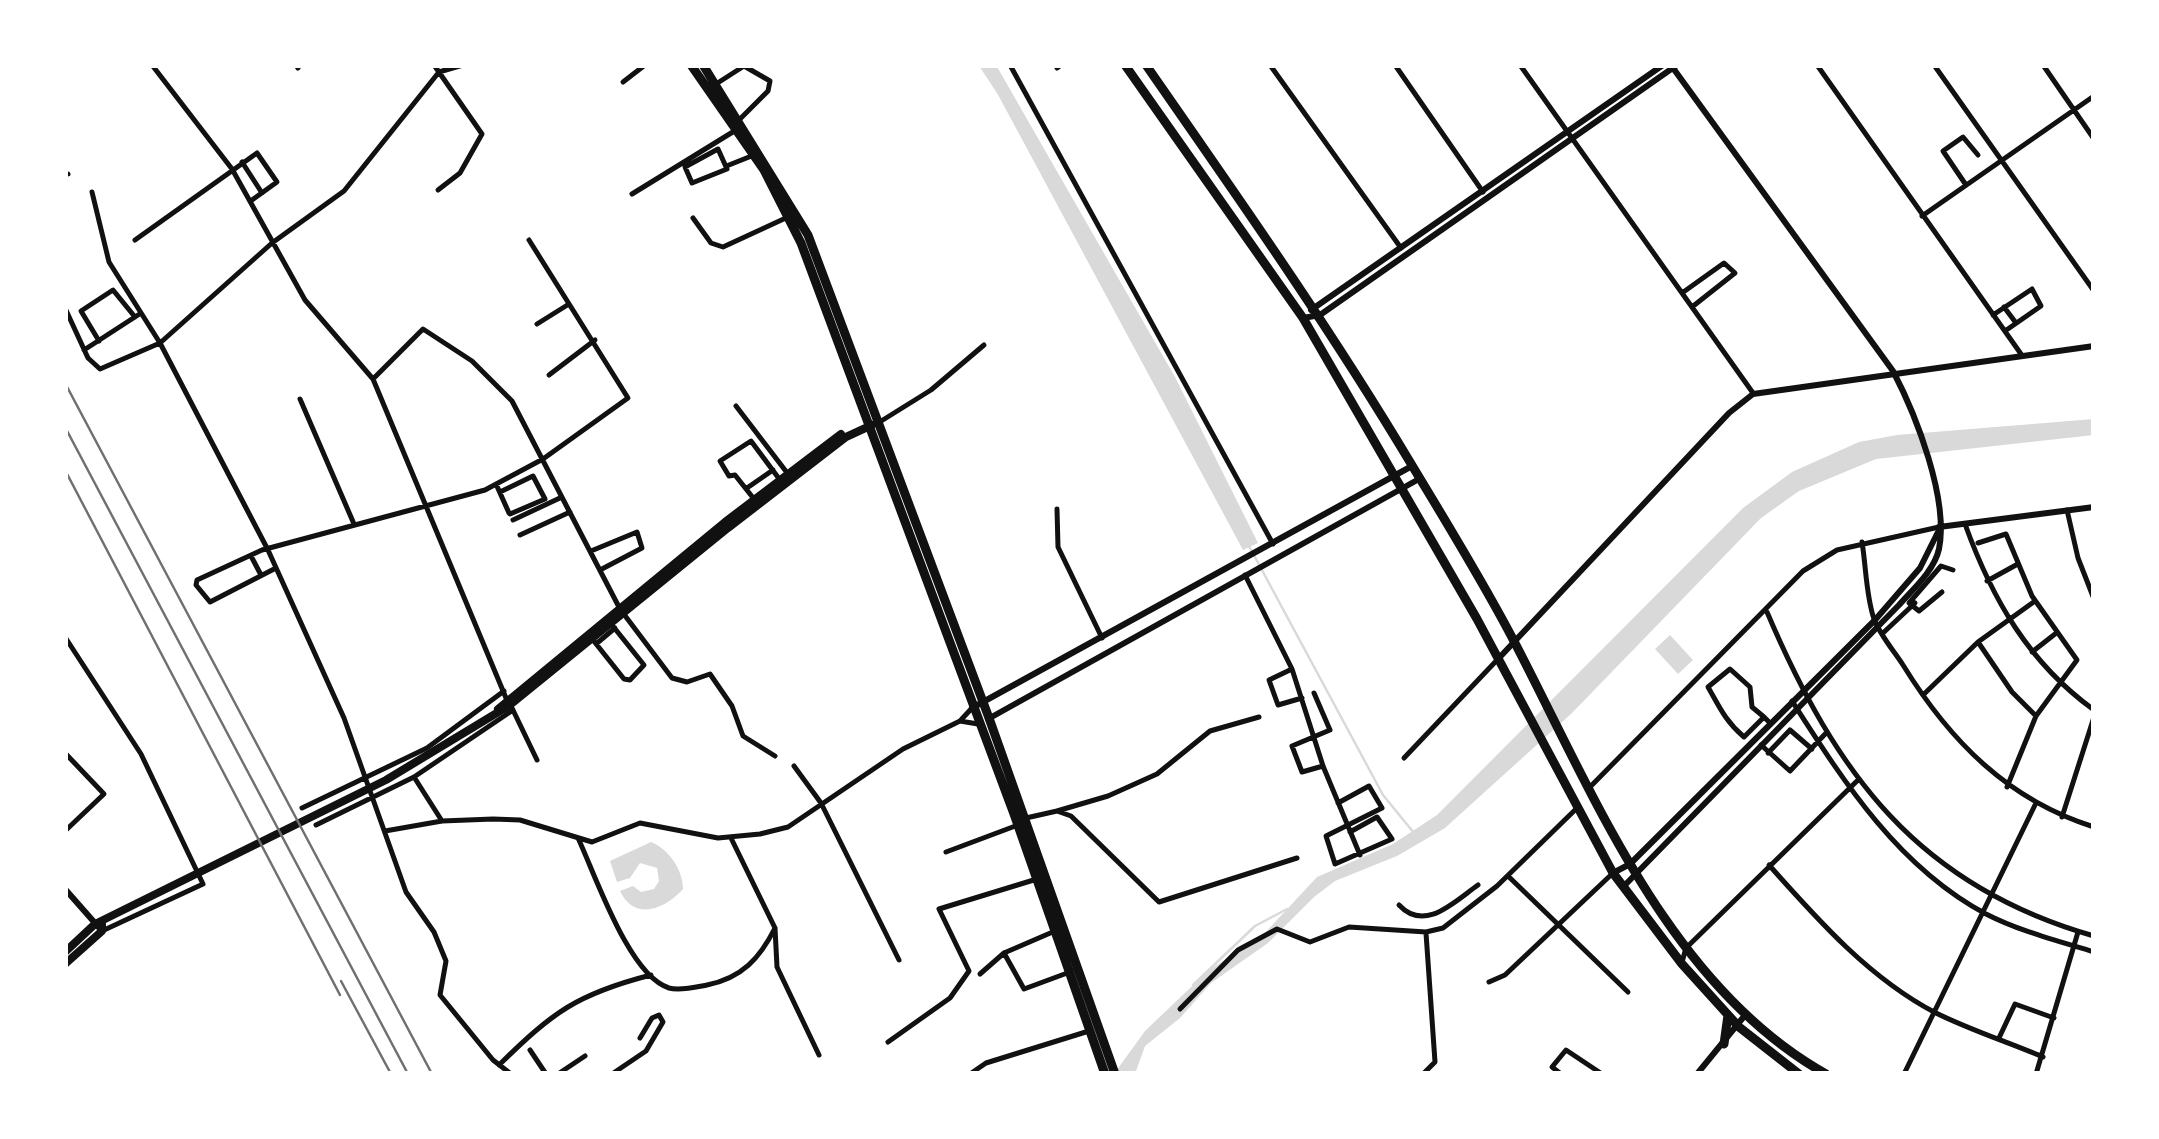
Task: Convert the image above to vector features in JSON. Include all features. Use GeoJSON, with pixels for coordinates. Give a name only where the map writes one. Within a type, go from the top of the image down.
{"type":"FeatureCollection","features":[{"type":"Feature","properties":{"kind":"main road"},"geometry":{"type":"LineString","coordinates":[[691,65],[738,125],[808,235],[972,708],[1022,821],[1037,879],[1094,1029]]}},
{"type":"Feature","properties":{"kind":"main road"},"geometry":{"type":"LineString","coordinates":[[703,65],[788,216],[874,422],[983,701],[1109,1070]]}},
{"type":"Feature","properties":{"kind":"main road"},"geometry":{"type":"LineString","coordinates":[[1125,65],[1302,318],[1499,658],[1613,872],[1682,964],[1739,1027],[1800,1074]]}},
{"type":"Feature","properties":{"kind":"main road"},"geometry":{"type":"LineString","coordinates":[[1146,65],[1317,311],[1412,466],[1514,640],[1633,869],[1686,948],[1747,1012],[1826,1074]]}},
{"type":"Feature","properties":{"kind":"main road"},"geometry":{"type":"LineString","coordinates":[[508,701],[614,626],[623,612],[754,499],[843,433],[874,422]]}},
{"type":"Feature","properties":{"kind":"main road"},"geometry":{"type":"LineString","coordinates":[[65,952],[101,925],[386,780],[498,710],[846,437],[874,422]]}},
{"type":"Feature","properties":{"kind":"main road"},"geometry":{"type":"LineString","coordinates":[[65,964],[101,925]]}},
{"type":"Feature","properties":{"kind":"main road"},"geometry":{"type":"LineString","coordinates":[[1724,1044],[1728,1015]]}},
{"type":"Feature","properties":{"kind":"street"},"geometry":{"type":"LineString","coordinates":[[152,65],[232,170],[305,300],[374,379],[508,701],[537,760]]}},
{"type":"Feature","properties":{"kind":"street"},"geometry":{"type":"LineString","coordinates":[[67,311],[84,350],[100,369],[160,343],[272,243],[344,191],[436,68],[463,65]]}},
{"type":"Feature","properties":{"kind":"street"},"geometry":{"type":"LineString","coordinates":[[622,82],[645,65]]}},
{"type":"Feature","properties":{"kind":"street"},"geometry":{"type":"LineString","coordinates":[[1010,65],[1273,544]]}},
{"type":"Feature","properties":{"kind":"street"},"geometry":{"type":"LineString","coordinates":[[1270,65],[1401,248]]}},
{"type":"Feature","properties":{"kind":"street"},"geometry":{"type":"LineString","coordinates":[[1396,65],[1483,192]]}},
{"type":"Feature","properties":{"kind":"street"},"geometry":{"type":"LineString","coordinates":[[1520,65],[1753,394]]}},
{"type":"Feature","properties":{"kind":"street"},"geometry":{"type":"LineString","coordinates":[[1317,311],[1401,248],[1571,136],[1663,65]]}},
{"type":"Feature","properties":{"kind":"street"},"geometry":{"type":"LineString","coordinates":[[1817,65],[2022,354]]}},
{"type":"Feature","properties":{"kind":"street"},"geometry":{"type":"LineString","coordinates":[[1934,65],[2094,291]]}},
{"type":"Feature","properties":{"kind":"street"},"geometry":{"type":"LineString","coordinates":[[2043,65],[2094,139]]}},
{"type":"Feature","properties":{"kind":"street"},"geometry":{"type":"LineString","coordinates":[[632,194],[738,125],[768,91],[770,81],[744,66],[716,84]]}},
{"type":"Feature","properties":{"kind":"street"},"geometry":{"type":"LineString","coordinates":[[1302,318],[1674,66],[1893,371],[1920,424],[1940,527],[1938,562],[1910,598],[1922,610],[1942,592]]}},
{"type":"Feature","properties":{"kind":"street"},"geometry":{"type":"LineString","coordinates":[[436,68],[482,134],[460,173],[438,190]]}},
{"type":"Feature","properties":{"kind":"street"},"geometry":{"type":"LineString","coordinates":[[1922,216],[2094,96]]}},
{"type":"Feature","properties":{"kind":"street"},"geometry":{"type":"LineString","coordinates":[[1966,185],[1943,152],[1963,137],[1976,153],[1988,142]]}},
{"type":"Feature","properties":{"kind":"street"},"geometry":{"type":"LineString","coordinates":[[728,165],[715,149],[685,169],[694,184],[754,155]]}},
{"type":"Feature","properties":{"kind":"street"},"geometry":{"type":"LineString","coordinates":[[134,240],[242,162],[260,154],[277,182],[251,200]]}},
{"type":"Feature","properties":{"kind":"street"},"geometry":{"type":"LineString","coordinates":[[242,162],[262,193]]}},
{"type":"Feature","properties":{"kind":"street"},"geometry":{"type":"LineString","coordinates":[[92,192],[109,262],[138,316]]}},
{"type":"Feature","properties":{"kind":"street"},"geometry":{"type":"LineString","coordinates":[[693,218],[712,243],[722,247],[788,216]]}},
{"type":"Feature","properties":{"kind":"street"},"geometry":{"type":"LineString","coordinates":[[276,568],[210,602],[196,585],[197,580],[268,550],[496,484],[543,459],[628,398],[529,240]]}},
{"type":"Feature","properties":{"kind":"street"},"geometry":{"type":"LineString","coordinates":[[1682,294],[1724,263],[1735,273],[1692,307]]}},
{"type":"Feature","properties":{"kind":"street"},"geometry":{"type":"LineString","coordinates":[[1993,314],[2032,289],[2042,304],[2005,331]]}},
{"type":"Feature","properties":{"kind":"street"},"geometry":{"type":"LineString","coordinates":[[99,341],[81,311],[113,290],[160,343],[268,550],[344,718],[406,892],[434,932],[446,961],[440,995],[500,1069],[511,1074]]}},
{"type":"Feature","properties":{"kind":"street"},"geometry":{"type":"LineString","coordinates":[[537,324],[569,304]]}},
{"type":"Feature","properties":{"kind":"street"},"geometry":{"type":"LineString","coordinates":[[2004,307],[2016,324]]}},
{"type":"Feature","properties":{"kind":"street"},"geometry":{"type":"LineString","coordinates":[[84,350],[138,316]]}},
{"type":"Feature","properties":{"kind":"street"},"geometry":{"type":"LineString","coordinates":[[374,379],[423,330],[472,361],[512,401],[623,612],[672,678],[687,682],[710,674],[732,706],[744,736],[775,756]]}},
{"type":"Feature","properties":{"kind":"street"},"geometry":{"type":"LineString","coordinates":[[550,374],[594,340]]}},
{"type":"Feature","properties":{"kind":"street"},"geometry":{"type":"LineString","coordinates":[[874,422],[931,390],[984,345]]}},
{"type":"Feature","properties":{"kind":"street"},"geometry":{"type":"LineString","coordinates":[[1404,758],[1729,413],[1753,394],[1893,371],[2094,346]]}},
{"type":"Feature","properties":{"kind":"street"},"geometry":{"type":"LineString","coordinates":[[300,400],[354,524]]}},
{"type":"Feature","properties":{"kind":"street"},"geometry":{"type":"LineString","coordinates":[[736,406],[784,477]]}},
{"type":"Feature","properties":{"kind":"street"},"geometry":{"type":"LineString","coordinates":[[754,443],[760,438]]}},
{"type":"Feature","properties":{"kind":"street"},"geometry":{"type":"LineString","coordinates":[[754,499],[719,463],[748,441],[784,477]]}},
{"type":"Feature","properties":{"kind":"street"},"geometry":{"type":"LineString","coordinates":[[385,831],[442,820],[520,820],[592,842],[640,823],[730,837],[788,827],[903,749],[960,721],[983,701],[1412,466]]}},
{"type":"Feature","properties":{"kind":"street"},"geometry":{"type":"LineString","coordinates":[[746,489],[773,470]]}},
{"type":"Feature","properties":{"kind":"street"},"geometry":{"type":"LineString","coordinates":[[512,475],[517,484]]}},
{"type":"Feature","properties":{"kind":"street"},"geometry":{"type":"LineString","coordinates":[[496,484],[510,514],[544,499],[533,476],[500,492]]}},
{"type":"Feature","properties":{"kind":"street"},"geometry":{"type":"LineString","coordinates":[[960,721],[978,724],[1419,479]]}},
{"type":"Feature","properties":{"kind":"street"},"geometry":{"type":"LineString","coordinates":[[540,488],[554,480]]}},
{"type":"Feature","properties":{"kind":"street"},"geometry":{"type":"LineString","coordinates":[[513,520],[562,497]]}},
{"type":"Feature","properties":{"kind":"street"},"geometry":{"type":"LineString","coordinates":[[548,504],[556,518]]}},
{"type":"Feature","properties":{"kind":"street"},"geometry":{"type":"LineString","coordinates":[[1590,787],[1803,572],[1836,550],[1940,527],[2094,508]]}},
{"type":"Feature","properties":{"kind":"street"},"geometry":{"type":"LineString","coordinates":[[1058,509],[1058,547],[1102,638]]}},
{"type":"Feature","properties":{"kind":"street"},"geometry":{"type":"LineString","coordinates":[[2067,510],[2078,558],[2094,599]]}},
{"type":"Feature","properties":{"kind":"street"},"geometry":{"type":"LineString","coordinates":[[520,535],[570,512]]}},
{"type":"Feature","properties":{"kind":"street"},"geometry":{"type":"LineString","coordinates":[[1964,524],[1988,587],[2008,619],[2061,686],[2094,714],[2062,817]]}},
{"type":"Feature","properties":{"kind":"street"},"geometry":{"type":"LineString","coordinates":[[1879,626],[1920,568],[1940,527]]}},
{"type":"Feature","properties":{"kind":"street"},"geometry":{"type":"LineString","coordinates":[[592,550],[637,532],[642,548],[602,569]]}},
{"type":"Feature","properties":{"kind":"street"},"geometry":{"type":"LineString","coordinates":[[1978,542],[2004,533],[2035,601],[2077,660],[2036,716],[2007,787]]}},
{"type":"Feature","properties":{"kind":"street"},"geometry":{"type":"LineString","coordinates":[[1862,542],[1879,626],[1923,695],[2007,787],[2035,805],[2094,827]]}},
{"type":"Feature","properties":{"kind":"street"},"geometry":{"type":"LineString","coordinates":[[251,556],[261,576]]}},
{"type":"Feature","properties":{"kind":"street"},"geometry":{"type":"LineString","coordinates":[[1938,562],[1953,570]]}},
{"type":"Feature","properties":{"kind":"street"},"geometry":{"type":"LineString","coordinates":[[1489,982],[1505,974],[1613,872],[1633,869],[1761,746],[1795,705],[1879,626],[1938,562]]}},
{"type":"Feature","properties":{"kind":"street"},"geometry":{"type":"LineString","coordinates":[[1988,587],[2017,566]]}},
{"type":"Feature","properties":{"kind":"street"},"geometry":{"type":"LineString","coordinates":[[1248,573],[1292,669],[1323,766],[1360,855]]}},
{"type":"Feature","properties":{"kind":"street"},"geometry":{"type":"LineString","coordinates":[[1923,695],[1978,642],[2035,601]]}},
{"type":"Feature","properties":{"kind":"street"},"geometry":{"type":"LineString","coordinates":[[1879,626],[1913,605]]}},
{"type":"Feature","properties":{"kind":"street"},"geometry":{"type":"LineString","coordinates":[[1767,612],[1804,696],[1859,779],[1896,825],[1938,862],[1992,898],[2094,936]]}},
{"type":"Feature","properties":{"kind":"street"},"geometry":{"type":"LineString","coordinates":[[594,642],[624,679],[630,680],[644,665],[614,626]]}},
{"type":"Feature","properties":{"kind":"street"},"geometry":{"type":"LineString","coordinates":[[2032,652],[2055,634]]}},
{"type":"Feature","properties":{"kind":"street"},"geometry":{"type":"LineString","coordinates":[[65,637],[141,754],[204,884],[101,925],[65,889]]}},
{"type":"Feature","properties":{"kind":"street"},"geometry":{"type":"LineString","coordinates":[[1978,642],[2012,692],[2036,716]]}},
{"type":"Feature","properties":{"kind":"street"},"geometry":{"type":"LineString","coordinates":[[1946,660],[1953,666]]}},
{"type":"Feature","properties":{"kind":"street"},"geometry":{"type":"LineString","coordinates":[[1767,720],[1750,704],[1748,684],[1730,668],[1708,687],[1719,702],[1721,716],[1744,737],[1795,705]]}},
{"type":"Feature","properties":{"kind":"street"},"geometry":{"type":"LineString","coordinates":[[1292,669],[1270,677],[1273,692],[1278,705],[1302,698]]}},
{"type":"Feature","properties":{"kind":"street"},"geometry":{"type":"LineString","coordinates":[[1314,692],[1332,728],[1325,735],[1292,746],[1302,772],[1323,766]]}},
{"type":"Feature","properties":{"kind":"street"},"geometry":{"type":"LineString","coordinates":[[316,825],[414,778],[508,701]]}},
{"type":"Feature","properties":{"kind":"street"},"geometry":{"type":"LineString","coordinates":[[302,808],[366,780],[508,701]]}},
{"type":"Feature","properties":{"kind":"street"},"geometry":{"type":"LineString","coordinates":[[1795,705],[1886,835],[1928,873],[1985,913],[2094,952]]}},
{"type":"Feature","properties":{"kind":"street"},"geometry":{"type":"LineString","coordinates":[[946,852],[1022,821],[1108,796],[1157,774],[1210,731],[1258,716]]}},
{"type":"Feature","properties":{"kind":"street"},"geometry":{"type":"LineString","coordinates":[[1624,886],[1633,869],[1767,720]]}},
{"type":"Feature","properties":{"kind":"street"},"geometry":{"type":"LineString","coordinates":[[1768,753],[1790,730],[1812,749]]}},
{"type":"Feature","properties":{"kind":"street"},"geometry":{"type":"LineString","coordinates":[[1761,746],[1788,771],[1827,732]]}},
{"type":"Feature","properties":{"kind":"street"},"geometry":{"type":"LineString","coordinates":[[65,753],[104,794],[65,831]]}},
{"type":"Feature","properties":{"kind":"street"},"geometry":{"type":"LineString","coordinates":[[794,766],[821,803],[899,960]]}},
{"type":"Feature","properties":{"kind":"street"},"geometry":{"type":"LineString","coordinates":[[414,778],[442,820]]}},
{"type":"Feature","properties":{"kind":"street"},"geometry":{"type":"LineString","coordinates":[[1682,964],[1686,948],[1859,779]]}},
{"type":"Feature","properties":{"kind":"street"},"geometry":{"type":"LineString","coordinates":[[1338,803],[1369,786],[1382,806],[1349,830]]}},
{"type":"Feature","properties":{"kind":"street"},"geometry":{"type":"LineString","coordinates":[[1904,1074],[2035,805]]}},
{"type":"Feature","properties":{"kind":"street"},"geometry":{"type":"LineString","coordinates":[[1180,1009],[1238,950],[1277,929],[1310,942],[1348,928],[1426,932],[1443,928],[1508,876],[1578,806]]}},
{"type":"Feature","properties":{"kind":"street"},"geometry":{"type":"LineString","coordinates":[[1057,811],[1086,826],[1158,902],[1171,902],[1297,858]]}},
{"type":"Feature","properties":{"kind":"street"},"geometry":{"type":"LineString","coordinates":[[1377,816],[1391,837],[1360,855],[1334,863],[1326,837],[1349,830],[1377,816]]}},
{"type":"Feature","properties":{"kind":"street"},"geometry":{"type":"LineString","coordinates":[[730,837],[775,928],[777,967],[819,1055]]}},
{"type":"Feature","properties":{"kind":"street"},"geometry":{"type":"LineString","coordinates":[[578,838],[623,936],[651,974],[670,988],[712,984],[741,972],[761,955],[775,928]]}},
{"type":"Feature","properties":{"kind":"street"},"geometry":{"type":"LineString","coordinates":[[1769,864],[1862,960],[1898,990],[1937,1013],[2043,1057]]}},
{"type":"Feature","properties":{"kind":"street"},"geometry":{"type":"LineString","coordinates":[[1508,876],[1628,992]]}},
{"type":"Feature","properties":{"kind":"street"},"geometry":{"type":"LineString","coordinates":[[888,1042],[950,998],[970,971],[939,909],[1037,879]]}},
{"type":"Feature","properties":{"kind":"street"},"geometry":{"type":"LineString","coordinates":[[1400,905],[1412,916],[1434,915],[1478,885]]}},
{"type":"Feature","properties":{"kind":"street"},"geometry":{"type":"LineString","coordinates":[[1434,915],[1443,928]]}},
{"type":"Feature","properties":{"kind":"street"},"geometry":{"type":"LineString","coordinates":[[980,974],[1004,953],[1055,931]]}},
{"type":"Feature","properties":{"kind":"street"},"geometry":{"type":"LineString","coordinates":[[1423,1074],[1435,1062],[1426,932]]}},
{"type":"Feature","properties":{"kind":"street"},"geometry":{"type":"LineString","coordinates":[[2036,1074],[2078,932]]}},
{"type":"Feature","properties":{"kind":"street"},"geometry":{"type":"LineString","coordinates":[[1004,953],[1024,989],[1070,972]]}},
{"type":"Feature","properties":{"kind":"street"},"geometry":{"type":"LineString","coordinates":[[500,1069],[550,1015],[595,990],[651,974]]}},
{"type":"Feature","properties":{"kind":"street"},"geometry":{"type":"LineString","coordinates":[[1999,1038],[2014,1004],[2054,1018]]}},
{"type":"Feature","properties":{"kind":"street"},"geometry":{"type":"LineString","coordinates":[[1697,1074],[1739,1027],[1747,1012]]}},
{"type":"Feature","properties":{"kind":"street"},"geometry":{"type":"LineString","coordinates":[[612,1074],[650,1047],[663,1022],[659,1015],[652,1018],[640,1038]]}},
{"type":"Feature","properties":{"kind":"street"},"geometry":{"type":"LineString","coordinates":[[970,1074],[986,1063],[1094,1029]]}},
{"type":"Feature","properties":{"kind":"street"},"geometry":{"type":"LineString","coordinates":[[530,1050],[546,1074]]}},
{"type":"Feature","properties":{"kind":"street"},"geometry":{"type":"LineString","coordinates":[[1561,1074],[1552,1067],[1566,1050],[1602,1074]]}},
{"type":"Feature","properties":{"kind":"street"},"geometry":{"type":"LineString","coordinates":[[558,1074],[585,1056]]}},
{"type":"Feature","properties":{"kind":"shaded area"},"geometry":{"type":"Polygon","coordinates":[[[982,65],[996,65],[1175,377],[1258,543],[1243,550],[982,65]]]}},
{"type":"Feature","properties":{"kind":"shaded area"},"geometry":{"type":"Polygon","coordinates":[[[2094,419],[2094,435],[1876,459],[1799,491],[1761,518],[1572,713],[1445,828],[1397,856],[1335,881],[1268,943],[1211,983],[1180,1018],[1145,1046],[1135,1074],[1114,1074],[1145,1031],[1209,970],[1262,936],[1317,877],[1393,844],[1437,815],[1743,508],[1792,472],[1859,442],[1897,435],[2094,419]]]}},
{"type":"Feature","properties":{"kind":"shaded area"},"geometry":{"type":"Polygon","coordinates":[[[1670,635],[1693,660],[1678,674],[1655,649],[1670,635]]]}},
{"type":"Feature","properties":{"kind":"shaded area"},"geometry":{"type":"Polygon","coordinates":[[[651,842],[674,861],[683,889],[658,907],[641,909],[620,891],[633,886],[641,892],[654,889],[659,881],[657,868],[640,863],[630,878],[617,882],[610,861],[651,842]]]}},
{"type":"Feature","properties":{"kind":"waterway"},"geometry":{"type":"LineString","coordinates":[[980,65],[1009,109]]}},
{"type":"Feature","properties":{"kind":"waterway"},"geometry":{"type":"LineString","coordinates":[[1249,546],[1383,795],[1414,833]]}},
{"type":"Feature","properties":{"kind":"waterway"},"geometry":{"type":"LineString","coordinates":[[1193,985],[1255,926],[1287,909]]}},
{"type":"Feature","properties":{"kind":"railway"},"geometry":{"type":"LineString","coordinates":[[65,383],[432,1074]]}},
{"type":"Feature","properties":{"kind":"railway"},"geometry":{"type":"LineString","coordinates":[[65,427],[408,1074]]}},
{"type":"Feature","properties":{"kind":"railway"},"geometry":{"type":"LineString","coordinates":[[65,470],[340,995]]}},
{"type":"Feature","properties":{"kind":"railway"},"geometry":{"type":"LineString","coordinates":[[341,981],[391,1074]]}}]}
